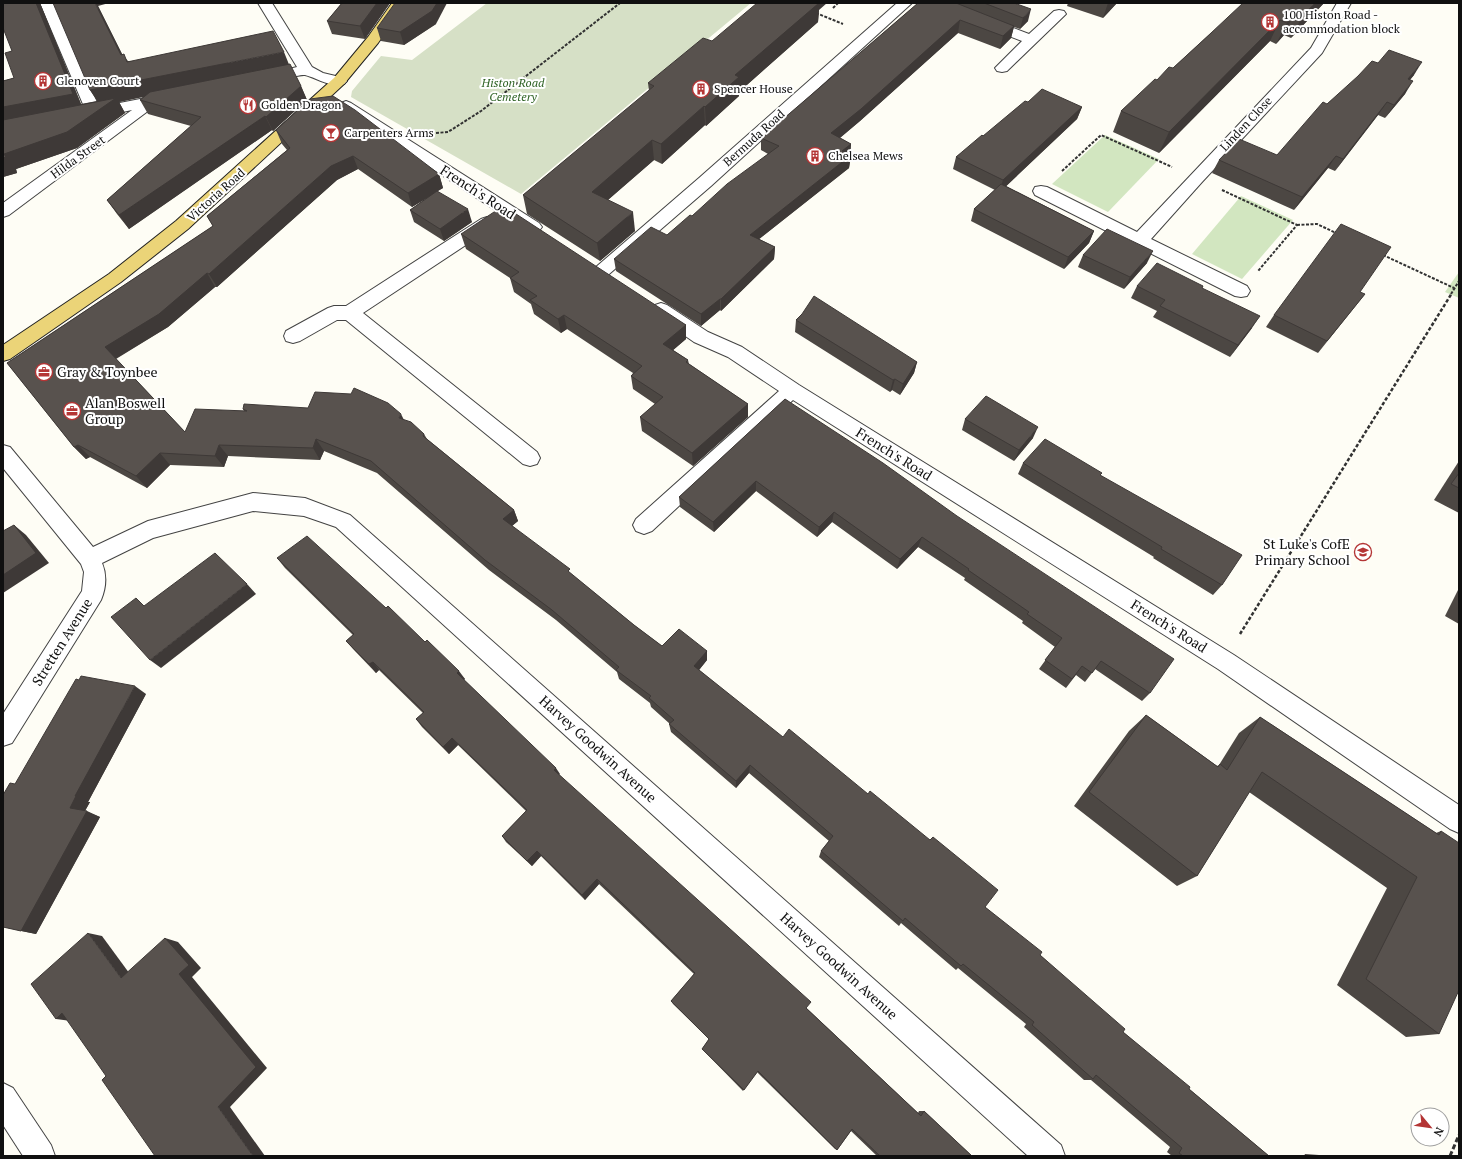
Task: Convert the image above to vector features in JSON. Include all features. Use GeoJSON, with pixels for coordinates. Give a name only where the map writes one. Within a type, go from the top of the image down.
{"type":"FeatureCollection","features":[{"type":"Feature","properties":{"kind":"main road","name":"Victoria Road"},"geometry":{"type":"LineString","coordinates":[[3,354],[115,278],[176,230],[325,96],[373,40],[399,3]]}},
{"type":"Feature","properties":{"kind":"street"},"geometry":{"type":"LineString","coordinates":[[47,3],[94,113]]}},
{"type":"Feature","properties":{"kind":"street"},"geometry":{"type":"LineString","coordinates":[[265,3],[306,70],[318,76],[339,81]]}},
{"type":"Feature","properties":{"kind":"street","name":"Bermuda Road"},"geometry":{"type":"LineString","coordinates":[[602,271],[705,182],[905,3]]}},
{"type":"Feature","properties":{"kind":"street"},"geometry":{"type":"LineString","coordinates":[[935,3],[1032,40]]}},
{"type":"Feature","properties":{"kind":"street","name":"Linden Close"},"geometry":{"type":"LineString","coordinates":[[1140,240],[1316,50],[1344,3]]}},
{"type":"Feature","properties":{"kind":"street"},"geometry":{"type":"LineString","coordinates":[[1002,68],[1059,14]]}},
{"type":"Feature","properties":{"kind":"street"},"geometry":{"type":"LineString","coordinates":[[253,81],[306,70]]}},
{"type":"Feature","properties":{"kind":"street"},"geometry":{"type":"LineString","coordinates":[[79,116],[184,95]]}},
{"type":"Feature","properties":{"kind":"street","name":"French's Road"},"geometry":{"type":"LineString","coordinates":[[325,96],[338,101],[551,238]]}},
{"type":"Feature","properties":{"kind":"street","name":"Hilda Street"},"geometry":{"type":"LineString","coordinates":[[3,211],[153,102]]}},
{"type":"Feature","properties":{"kind":"street"},"geometry":{"type":"LineString","coordinates":[[1041,191],[1241,291]]}},
{"type":"Feature","properties":{"kind":"street"},"geometry":{"type":"LineString","coordinates":[[293,336],[334,313],[350,313],[506,210]]}},
{"type":"Feature","properties":{"kind":"street","name":"French's Road"},"geometry":{"type":"LineString","coordinates":[[648,302],[701,337],[735,352],[792,390],[1226,662],[1459,820]]}},
{"type":"Feature","properties":{"kind":"street"},"geometry":{"type":"LineString","coordinates":[[350,313],[530,458]]}},
{"type":"Feature","properties":{"kind":"street"},"geometry":{"type":"LineString","coordinates":[[644,525],[792,390]]}},
{"type":"Feature","properties":{"kind":"street","name":"Stretten Avenue"},"geometry":{"type":"LineString","coordinates":[[3,452],[90,559],[96,572],[92,593],[3,735]]}},
{"type":"Feature","properties":{"kind":"street","name":"Harvey Goodwin Avenue"},"geometry":{"type":"LineString","coordinates":[[90,559],[148,530],[253,502],[305,507],[343,521],[1050,1156]]}},
{"type":"Feature","properties":{"kind":"street"},"geometry":{"type":"LineString","coordinates":[[3,1098],[40,1156]]}},
{"type":"Feature","properties":{"kind":"path"},"geometry":{"type":"LineString","coordinates":[[448,132],[481,111],[620,3]]}},
{"type":"Feature","properties":{"kind":"path"},"geometry":{"type":"LineString","coordinates":[[833,8],[838,3]]}},
{"type":"Feature","properties":{"kind":"path"},"geometry":{"type":"LineString","coordinates":[[811,12],[871,34]]}},
{"type":"Feature","properties":{"kind":"path"},"geometry":{"type":"LineString","coordinates":[[1041,191],[1100,135],[1297,225],[1317,224],[1337,234]]}},
{"type":"Feature","properties":{"kind":"path"},"geometry":{"type":"LineString","coordinates":[[1241,291],[1297,225]]}},
{"type":"Feature","properties":{"kind":"path"},"geometry":{"type":"LineString","coordinates":[[1379,253],[1454,288]]}},
{"type":"Feature","properties":{"kind":"path"},"geometry":{"type":"LineString","coordinates":[[1226,662],[1236,640],[1459,281]]}},
{"type":"Feature","properties":{"kind":"path"},"geometry":{"type":"LineString","coordinates":[[1450,1156],[1459,1135]]}},
{"type":"Feature","properties":{"kind":"green space","name":"Histon Road Cemetery"},"geometry":{"type":"Polygon","coordinates":[[[487,3],[751,3],[521,194],[351,97],[352,91],[381,56],[412,60],[487,3]]]}},
{"type":"Feature","properties":{"kind":"green space"},"geometry":{"type":"Polygon","coordinates":[[[1105,135],[1159,159],[1108,212],[1052,184],[1105,135]]]}},
{"type":"Feature","properties":{"kind":"green space"},"geometry":{"type":"Polygon","coordinates":[[[1241,196],[1293,220],[1242,279],[1192,254],[1241,196]]]}},
{"type":"Feature","properties":{"kind":"green space"},"geometry":{"type":"Polygon","coordinates":[[[1459,272],[1459,298],[1445,292],[1459,272]]]}},
{"type":"Feature","properties":{"kind":"building"},"geometry":{"type":"Polygon","coordinates":[[[3,3],[36,3],[73,94],[3,107],[3,81],[14,78],[5,53],[12,51],[3,28],[3,3]]]}},
{"type":"Feature","properties":{"kind":"building"},"geometry":{"type":"Polygon","coordinates":[[[53,3],[95,3],[121,55],[124,54],[127,62],[273,31],[284,52],[90,90],[53,3]]]}},
{"type":"Feature","properties":{"kind":"building"},"geometry":{"type":"Polygon","coordinates":[[[342,3],[377,3],[360,26],[327,21],[342,3]]]}},
{"type":"Feature","properties":{"kind":"building"},"geometry":{"type":"Polygon","coordinates":[[[395,3],[437,3],[432,11],[400,32],[377,28],[395,3]]]}},
{"type":"Feature","properties":{"kind":"building"},"geometry":{"type":"Polygon","coordinates":[[[757,3],[819,3],[735,75],[739,77],[661,144],[652,140],[592,192],[633,212],[597,243],[523,195],[654,86],[648,83],[703,38],[712,41],[757,3]]]}},
{"type":"Feature","properties":{"kind":"building"},"geometry":{"type":"Polygon","coordinates":[[[918,3],[956,3],[1014,26],[1003,36],[960,20],[861,109],[831,133],[851,144],[842,151],[851,155],[750,235],[775,247],[721,299],[701,314],[614,259],[651,227],[667,235],[690,215],[692,216],[727,184],[779,146],[761,138],[918,3]]]}},
{"type":"Feature","properties":{"kind":"building"},"geometry":{"type":"Polygon","coordinates":[[[984,3],[1014,3],[1031,9],[1023,18],[984,3]]]}},
{"type":"Feature","properties":{"kind":"building"},"geometry":{"type":"Polygon","coordinates":[[[1243,3],[1315,3],[1302,17],[1294,14],[1287,23],[1280,20],[1169,132],[1121,111],[1155,79],[1157,80],[1169,67],[1173,68],[1243,3]]]}},
{"type":"Feature","properties":{"kind":"building"},"geometry":{"type":"Polygon","coordinates":[[[1389,50],[1422,62],[1408,79],[1413,81],[1394,105],[1387,102],[1343,159],[1336,156],[1302,197],[1219,160],[1239,139],[1277,155],[1323,102],[1327,104],[1372,61],[1378,63],[1389,50]]]}},
{"type":"Feature","properties":{"kind":"building"},"geometry":{"type":"Polygon","coordinates":[[[290,64],[301,86],[266,117],[265,116],[119,215],[107,200],[201,117],[140,100],[150,92],[290,64]]]}},
{"type":"Feature","properties":{"kind":"building"},"geometry":{"type":"Polygon","coordinates":[[[1042,89],[1082,107],[1003,180],[956,157],[1025,101],[1028,102],[1042,89]]]}},
{"type":"Feature","properties":{"kind":"building"},"geometry":{"type":"Polygon","coordinates":[[[333,96],[355,110],[439,174],[408,193],[353,156],[331,166],[209,274],[207,273],[159,314],[105,347],[185,432],[195,409],[247,411],[243,409],[244,404],[308,408],[315,392],[351,394],[354,388],[388,403],[401,414],[399,418],[411,422],[424,434],[423,436],[514,510],[503,519],[570,569],[568,571],[634,625],[662,646],[679,629],[707,651],[694,666],[783,737],[789,729],[868,794],[870,791],[930,840],[933,837],[998,890],[985,907],[1042,952],[1040,955],[1125,1029],[1123,1032],[1190,1087],[1189,1089],[1269,1156],[1183,1156],[1179,1153],[1182,1148],[1096,1075],[1093,1079],[1032,1025],[1034,1022],[963,964],[961,966],[905,918],[903,921],[821,851],[833,836],[750,765],[736,781],[669,724],[674,720],[649,698],[651,696],[616,670],[619,667],[552,610],[485,560],[371,461],[316,439],[313,448],[219,445],[215,456],[160,453],[136,476],[78,445],[74,447],[7,363],[213,226],[207,216],[290,148],[276,130],[310,99],[333,96]]]}},
{"type":"Feature","properties":{"kind":"building"},"geometry":{"type":"Polygon","coordinates":[[[116,98],[67,132],[4,154],[6,157],[3,158],[3,120],[116,98]]]}},
{"type":"Feature","properties":{"kind":"building"},"geometry":{"type":"Polygon","coordinates":[[[1001,184],[1094,231],[1068,257],[974,209],[1001,184]]]}},
{"type":"Feature","properties":{"kind":"building"},"geometry":{"type":"Polygon","coordinates":[[[437,191],[468,209],[440,229],[410,210],[437,191]]]}},
{"type":"Feature","properties":{"kind":"building"},"geometry":{"type":"Polygon","coordinates":[[[500,208],[508,213],[510,210],[686,325],[663,344],[688,360],[686,362],[748,404],[692,453],[640,417],[663,397],[631,376],[642,366],[564,315],[558,319],[530,300],[537,296],[510,278],[519,272],[461,234],[500,208]]]}},
{"type":"Feature","properties":{"kind":"building"},"geometry":{"type":"Polygon","coordinates":[[[1341,224],[1391,247],[1360,292],[1365,294],[1327,341],[1274,315],[1341,224]]]}},
{"type":"Feature","properties":{"kind":"building"},"geometry":{"type":"Polygon","coordinates":[[[1107,229],[1153,251],[1130,277],[1083,255],[1107,229]]]}},
{"type":"Feature","properties":{"kind":"building"},"geometry":{"type":"Polygon","coordinates":[[[1157,263],[1203,286],[1202,288],[1260,316],[1238,345],[1160,306],[1165,300],[1137,286],[1157,263]]]}},
{"type":"Feature","properties":{"kind":"building"},"geometry":{"type":"Polygon","coordinates":[[[814,296],[917,362],[903,384],[895,379],[893,380],[796,320],[814,296]]]}},
{"type":"Feature","properties":{"kind":"building"},"geometry":{"type":"Polygon","coordinates":[[[986,396],[1038,427],[1019,450],[965,419],[986,396]]]}},
{"type":"Feature","properties":{"kind":"building"},"geometry":{"type":"Polygon","coordinates":[[[785,399],[883,463],[957,516],[1174,659],[1150,693],[1101,661],[1092,673],[1082,666],[1072,679],[1045,660],[1062,638],[1027,614],[1029,612],[922,537],[900,559],[834,512],[819,527],[756,481],[713,522],[679,497],[785,399]]]}},
{"type":"Feature","properties":{"kind":"building"},"geometry":{"type":"Polygon","coordinates":[[[1045,439],[1102,473],[1100,475],[1242,555],[1222,585],[1023,463],[1045,439]]]}},
{"type":"Feature","properties":{"kind":"building"},"geometry":{"type":"Polygon","coordinates":[[[1459,473],[1459,488],[1451,484],[1459,473]]]}},
{"type":"Feature","properties":{"kind":"building"},"geometry":{"type":"Polygon","coordinates":[[[14,525],[36,553],[3,575],[3,531],[14,525]]]}},
{"type":"Feature","properties":{"kind":"building"},"geometry":{"type":"Polygon","coordinates":[[[307,536],[386,608],[388,606],[425,642],[427,640],[459,671],[457,673],[556,768],[554,770],[811,1002],[806,1008],[921,1116],[924,1111],[972,1156],[880,1156],[852,1129],[837,1150],[758,1071],[744,1090],[702,1049],[709,1039],[671,1001],[695,973],[597,879],[582,895],[537,851],[527,861],[502,836],[527,810],[452,738],[443,747],[416,719],[424,712],[373,662],[369,664],[346,641],[354,634],[277,558],[307,536]]]}},
{"type":"Feature","properties":{"kind":"building"},"geometry":{"type":"Polygon","coordinates":[[[215,553],[247,584],[150,660],[111,617],[136,598],[144,606],[215,553]]]}},
{"type":"Feature","properties":{"kind":"building"},"geometry":{"type":"Polygon","coordinates":[[[81,676],[135,686],[75,796],[70,808],[87,811],[21,931],[3,927],[3,795],[10,783],[15,784],[76,679],[79,680],[81,676]]]}},
{"type":"Feature","properties":{"kind":"building"},"geometry":{"type":"Polygon","coordinates":[[[1146,715],[1218,767],[1220,764],[1227,770],[1260,717],[1439,835],[1441,831],[1459,843],[1459,990],[1439,1034],[1366,979],[1417,877],[1262,772],[1197,876],[1089,792],[1146,715]]]}},
{"type":"Feature","properties":{"kind":"building"},"geometry":{"type":"Polygon","coordinates":[[[88,933],[121,978],[165,938],[189,965],[179,974],[256,1067],[218,1107],[253,1156],[155,1156],[102,1080],[106,1076],[62,1013],[56,1019],[31,984],[88,933]]]}},
{"type":"Feature","properties":{"kind":"place","name":"100 Histon Road - accommodation block"},"geometry":{"type":"Point","coordinates":[1270,22]}},
{"type":"Feature","properties":{"kind":"place","name":"Glenoven Court"},"geometry":{"type":"Point","coordinates":[43,81]}},
{"type":"Feature","properties":{"kind":"place","name":"Spencer House"},"geometry":{"type":"Point","coordinates":[701,89]}},
{"type":"Feature","properties":{"kind":"place","name":"Golden Dragon"},"geometry":{"type":"Point","coordinates":[248,105]}},
{"type":"Feature","properties":{"kind":"place","name":"Carpenters Arms"},"geometry":{"type":"Point","coordinates":[331,133]}},
{"type":"Feature","properties":{"kind":"place","name":"Chelsea Mews"},"geometry":{"type":"Point","coordinates":[815,156]}},
{"type":"Feature","properties":{"kind":"place","name":"Gray & Toynbee"},"geometry":{"type":"Point","coordinates":[44,372]}},
{"type":"Feature","properties":{"kind":"place","name":"Alan Boswell Group"},"geometry":{"type":"Point","coordinates":[72,411]}},
{"type":"Feature","properties":{"kind":"place","name":"St Luke's CofE Primary School"},"geometry":{"type":"Point","coordinates":[1363,552]}}]}
